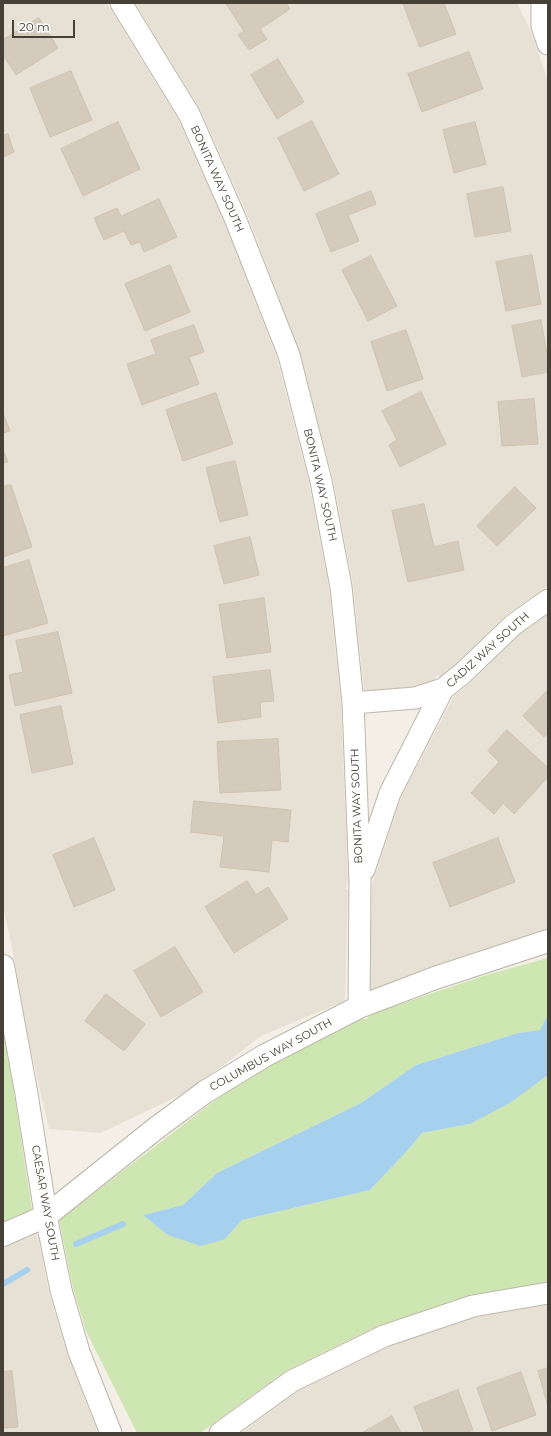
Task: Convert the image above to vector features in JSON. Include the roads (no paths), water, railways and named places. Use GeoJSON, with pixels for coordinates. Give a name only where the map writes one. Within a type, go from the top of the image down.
{"type":"FeatureCollection","features":[{"type":"Feature","properties":{"kind":"street","name":"BONITA WAY SOUTH"},"geometry":{"type":"LineString","coordinates":[[121,3],[189,114],[235,218],[289,355],[320,481],[341,587],[353,703],[360,882],[359,1007]]}},
{"type":"Feature","properties":{"kind":"street"},"geometry":{"type":"LineString","coordinates":[[530,3],[545,35]]}},
{"type":"Feature","properties":{"kind":"street"},"geometry":{"type":"LineString","coordinates":[[542,3],[545,35]]}},
{"type":"Feature","properties":{"kind":"street","name":"CADIZ WAY SOUTH"},"geometry":{"type":"LineString","coordinates":[[353,703],[415,698],[443,690],[463,674],[513,625],[548,600]]}},
{"type":"Feature","properties":{"kind":"street"},"geometry":{"type":"LineString","coordinates":[[360,882],[390,793],[443,690]]}},
{"type":"Feature","properties":{"kind":"street","name":"COLUMBUS WAY SOUTH"},"geometry":{"type":"LineString","coordinates":[[3,1235],[46,1216],[155,1129],[205,1092],[264,1056],[359,1007],[435,978],[548,941]]}},
{"type":"Feature","properties":{"kind":"street","name":"CAESAR WAY SOUTH"},"geometry":{"type":"LineString","coordinates":[[3,966],[26,1091],[46,1216],[61,1290],[79,1352],[111,1433]]}},
{"type":"Feature","properties":{"kind":"street"},"geometry":{"type":"LineString","coordinates":[[220,1433],[292,1381],[384,1336],[472,1306],[548,1293]]}},
{"type":"Feature","properties":{"kind":"water"},"geometry":{"type":"Polygon","coordinates":[[[548,1029],[548,1075],[510,1103],[470,1124],[422,1133],[370,1190],[242,1220],[225,1239],[201,1246],[168,1235],[143,1215],[183,1205],[217,1173],[361,1103],[416,1065],[518,1033],[548,1029]]]}},
{"type":"Feature","properties":{"kind":"waterway"},"geometry":{"type":"LineString","coordinates":[[542,1033],[548,1021]]}},
{"type":"Feature","properties":{"kind":"waterway"},"geometry":{"type":"LineString","coordinates":[[76,1244],[123,1224]]}},
{"type":"Feature","properties":{"kind":"waterway"},"geometry":{"type":"LineString","coordinates":[[3,1284],[27,1270]]}}]}
